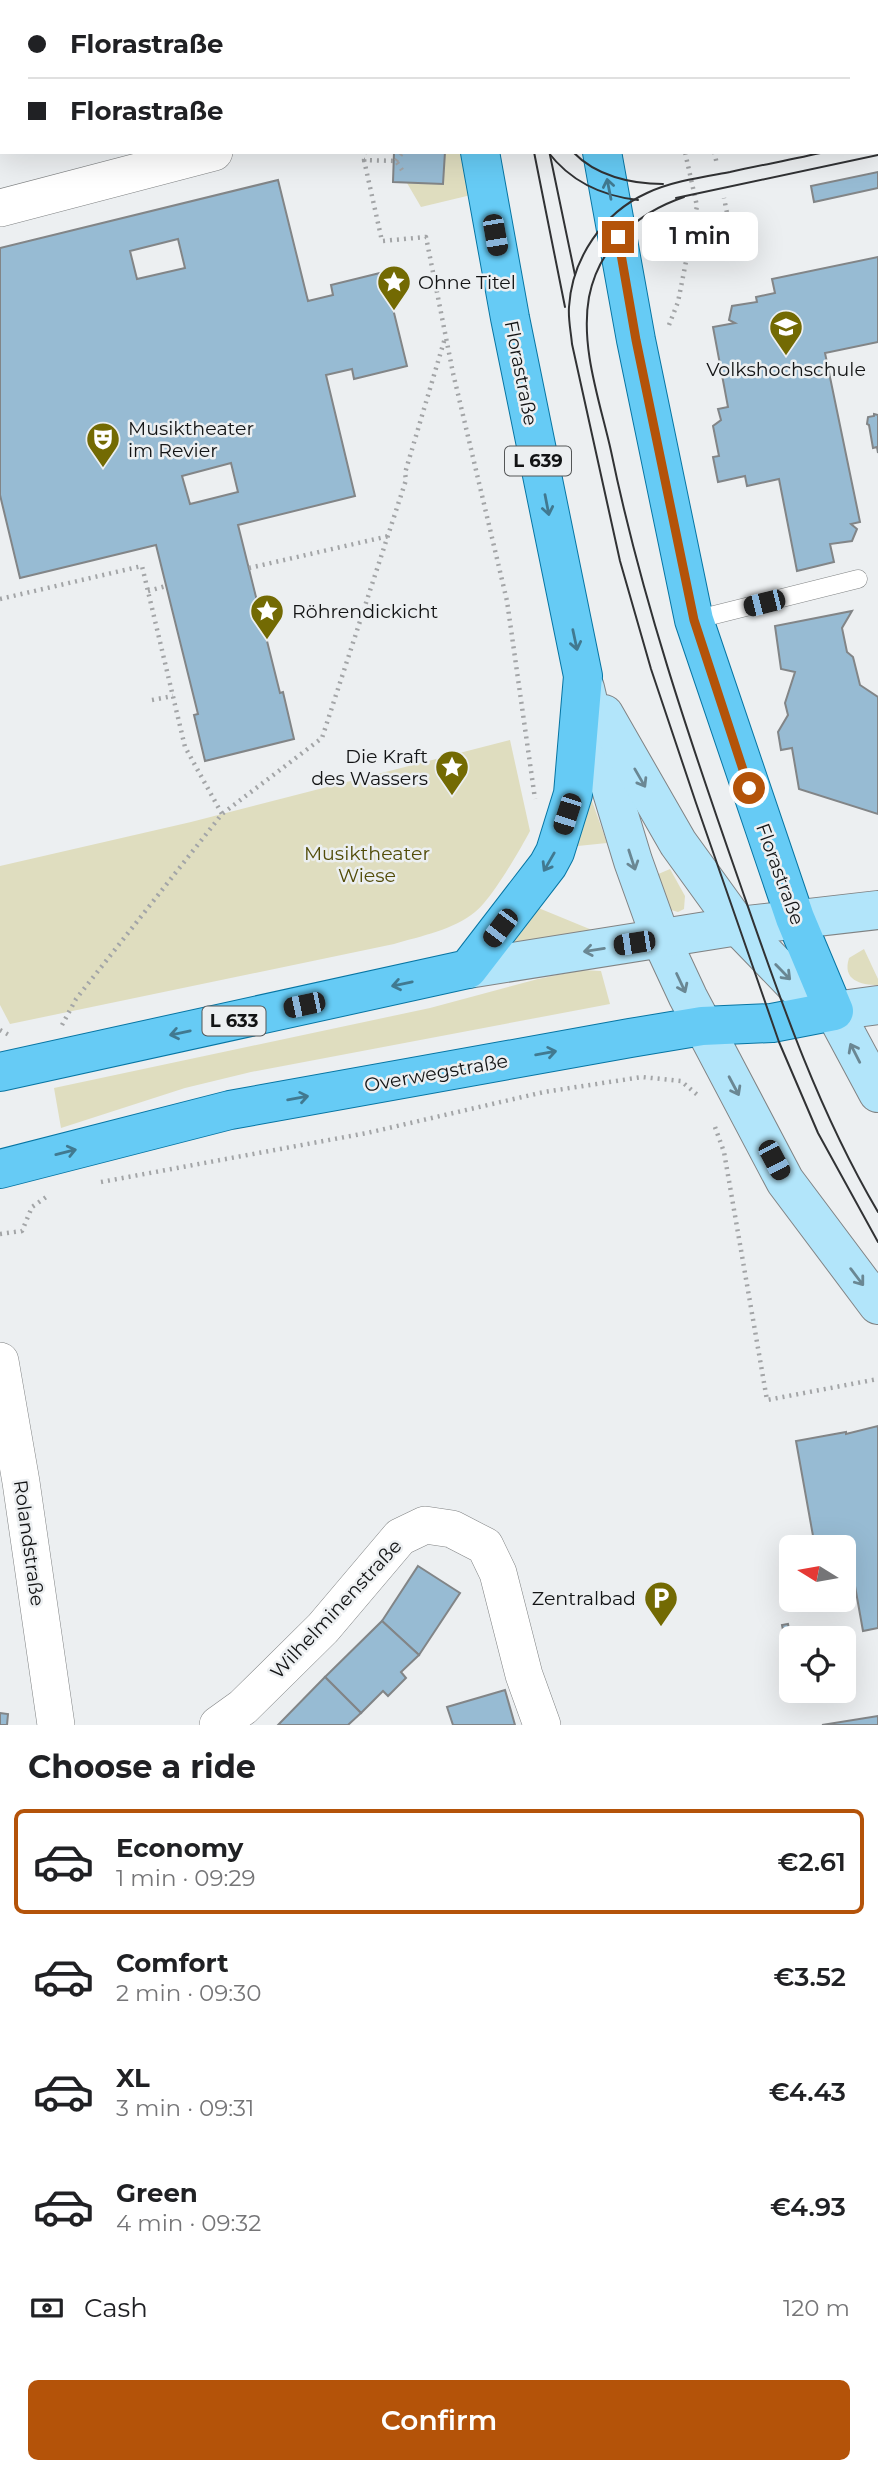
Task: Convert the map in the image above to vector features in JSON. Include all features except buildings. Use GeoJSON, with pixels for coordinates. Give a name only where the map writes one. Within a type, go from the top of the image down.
{"type":"FeatureCollection","features":[{"type":"Feature","properties":{"kind":"main road","name":"Florastraße"},"geometry":{"type":"LineString","coordinates":[[480,154],[509,317],[583,676],[601,757],[633,862],[661,939],[702,1026],[785,1181],[878,1305]]}},
{"type":"Feature","properties":{"kind":"main road","name":"Florastraße"},"geometry":{"type":"LineString","coordinates":[[602,154],[639,353],[694,620],[795,918],[834,1011],[878,1093]]}},
{"type":"Feature","properties":{"kind":"main road","name":"Florastraße"},"geometry":{"type":"LineString","coordinates":[[468,970],[555,852],[573,794],[583,676]]}},
{"type":"Feature","properties":{"kind":"main road"},"geometry":{"type":"LineString","coordinates":[[583,676],[678,843],[738,926],[796,986],[834,1011]]}},
{"type":"Feature","properties":{"kind":"main road","name":"L 633"},"geometry":{"type":"LineString","coordinates":[[0,1072],[468,970],[738,926],[878,910]]}},
{"type":"Feature","properties":{"kind":"main road","name":"Overwegstraße"},"geometry":{"type":"LineString","coordinates":[[0,1169],[230,1110],[702,1026],[772,1023],[878,1005]]}},
{"type":"Feature","properties":{"kind":"street"},"geometry":{"type":"LineString","coordinates":[[0,208],[206,154]]}},
{"type":"Feature","properties":{"kind":"street","name":"Rolandstraße"},"geometry":{"type":"LineString","coordinates":[[0,1362],[6,1432],[56,1725]]}},
{"type":"Feature","properties":{"kind":"street","name":"Wilhelminenstraße"},"geometry":{"type":"LineString","coordinates":[[218,1725],[243,1707],[323,1628],[400,1537],[425,1525],[452,1529],[485,1546],[498,1573],[524,1675],[542,1725]]}},
{"type":"Feature","properties":{"kind":"lane"},"geometry":{"type":"LineString","coordinates":[[694,620],[858,579]]}},
{"type":"Feature","properties":{"kind":"path"},"geometry":{"type":"LineString","coordinates":[[365,154],[382,241],[425,237],[507,601],[535,802]]}},
{"type":"Feature","properties":{"kind":"path"},"geometry":{"type":"LineString","coordinates":[[396,161],[401,154]]}},
{"type":"Feature","properties":{"kind":"path"},"geometry":{"type":"LineString","coordinates":[[666,330],[678,302],[697,206],[685,154]]}},
{"type":"Feature","properties":{"kind":"path"},"geometry":{"type":"LineString","coordinates":[[714,154],[717,164]]}},
{"type":"Feature","properties":{"kind":"path"},"geometry":{"type":"LineString","coordinates":[[364,160],[404,162]]}},
{"type":"Feature","properties":{"kind":"path"},"geometry":{"type":"LineString","coordinates":[[396,161],[404,173]]}},
{"type":"Feature","properties":{"kind":"path"},"geometry":{"type":"LineString","coordinates":[[690,242],[731,233],[724,198]]}},
{"type":"Feature","properties":{"kind":"path"},"geometry":{"type":"LineString","coordinates":[[62,1025],[76,999],[222,814],[323,738],[389,536],[446,337]]}},
{"type":"Feature","properties":{"kind":"path"},"geometry":{"type":"LineString","coordinates":[[249,568],[389,536]]}},
{"type":"Feature","properties":{"kind":"path"},"geometry":{"type":"LineString","coordinates":[[0,599],[142,566],[185,747],[222,814]]}},
{"type":"Feature","properties":{"kind":"path"},"geometry":{"type":"LineString","coordinates":[[148,591],[166,586]]}},
{"type":"Feature","properties":{"kind":"path"},"geometry":{"type":"LineString","coordinates":[[152,700],[173,696]]}},
{"type":"Feature","properties":{"kind":"path"},"geometry":{"type":"LineString","coordinates":[[51,1029],[75,1022]]}},
{"type":"Feature","properties":{"kind":"path"},"geometry":{"type":"LineString","coordinates":[[0,1030],[13,1037]]}},
{"type":"Feature","properties":{"kind":"path"},"geometry":{"type":"LineString","coordinates":[[98,1182],[367,1133],[544,1092],[642,1077],[681,1081],[706,1102],[738,1094]]}},
{"type":"Feature","properties":{"kind":"path"},"geometry":{"type":"LineString","coordinates":[[715,1127],[724,1152],[767,1400],[878,1379]]}},
{"type":"Feature","properties":{"kind":"path"},"geometry":{"type":"LineString","coordinates":[[0,1234],[22,1231],[32,1207],[42,1197],[51,1194]]}},
{"type":"Feature","properties":{"kind":"green space"},"geometry":{"type":"Polygon","coordinates":[[[445,154],[463,154],[471,195],[421,207],[407,183],[443,184],[445,154]]]}},
{"type":"Feature","properties":{"kind":"green space","name":"Musiktheater Wiese"},"geometry":{"type":"Polygon","coordinates":[[[510,740],[530,831],[489,897],[466,918],[436,932],[394,944],[10,1024],[0,1005],[0,866],[191,822],[510,740]]]}},
{"type":"Feature","properties":{"kind":"green space"},"geometry":{"type":"Polygon","coordinates":[[[587,787],[607,843],[568,847],[587,787]]]}},
{"type":"Feature","properties":{"kind":"green space"},"geometry":{"type":"Polygon","coordinates":[[[670,869],[685,896],[684,909],[678,912],[671,910],[659,890],[656,875],[670,869]]]}},
{"type":"Feature","properties":{"kind":"green space"},"geometry":{"type":"Polygon","coordinates":[[[536,907],[592,930],[501,945],[536,907]]]}},
{"type":"Feature","properties":{"kind":"green space"},"geometry":{"type":"Polygon","coordinates":[[[864,949],[878,979],[878,985],[854,980],[848,972],[849,958],[864,949]]]}},
{"type":"Feature","properties":{"kind":"green space"},"geometry":{"type":"Polygon","coordinates":[[[582,970],[601,971],[610,1004],[251,1072],[185,1088],[61,1128],[54,1088],[430,1008],[582,970]]]}},
{"type":"Feature","properties":{"kind":"tram line"},"geometry":{"type":"LineString","coordinates":[[534,154],[565,307]]}},
{"type":"Feature","properties":{"kind":"tram line"},"geometry":{"type":"LineString","coordinates":[[550,154],[567,172],[588,186],[612,195],[638,200]]}},
{"type":"Feature","properties":{"kind":"tram line"},"geometry":{"type":"LineString","coordinates":[[575,154],[603,173],[627,180],[663,184]]}},
{"type":"Feature","properties":{"kind":"tram line"},"geometry":{"type":"LineString","coordinates":[[815,154],[678,182],[631,202],[604,225],[583,255],[571,289],[569,316],[572,344],[620,561],[651,669],[779,1042],[818,1133],[878,1242]]}},
{"type":"Feature","properties":{"kind":"tram line"},"geometry":{"type":"LineString","coordinates":[[550,155],[575,275]]}},
{"type":"Feature","properties":{"kind":"tram line"},"geometry":{"type":"LineString","coordinates":[[676,198],[878,155]]}},
{"type":"Feature","properties":{"kind":"tram line"},"geometry":{"type":"LineString","coordinates":[[684,197],[636,222],[611,247],[601,262],[589,297],[589,355],[651,613],[702,773],[800,1049],[836,1132],[878,1212]]}},
{"type":"Feature","properties":{"kind":"place","name":"Ohne Titel"},"geometry":{"type":"Point","coordinates":[394,312]}},
{"type":"Feature","properties":{"kind":"place","name":"Volkshochschule"},"geometry":{"type":"Point","coordinates":[786,357]}},
{"type":"Feature","properties":{"kind":"place","name":"Musiktheater im Revier"},"geometry":{"type":"Point","coordinates":[103,469]}},
{"type":"Feature","properties":{"kind":"place","name":"Röhrendickicht"},"geometry":{"type":"Point","coordinates":[267,641]}},
{"type":"Feature","properties":{"kind":"place","name":"Die Kraft des Wassers"},"geometry":{"type":"Point","coordinates":[452,797]}},
{"type":"Feature","properties":{"kind":"place","name":"Zentralbad"},"geometry":{"type":"Point","coordinates":[661,1628]}},
{"type":"Feature","properties":{"kind":"route"},"geometry":{"type":"LineString","coordinates":[[618,237],[636,340],[694,620],[749,788]]}}]}
